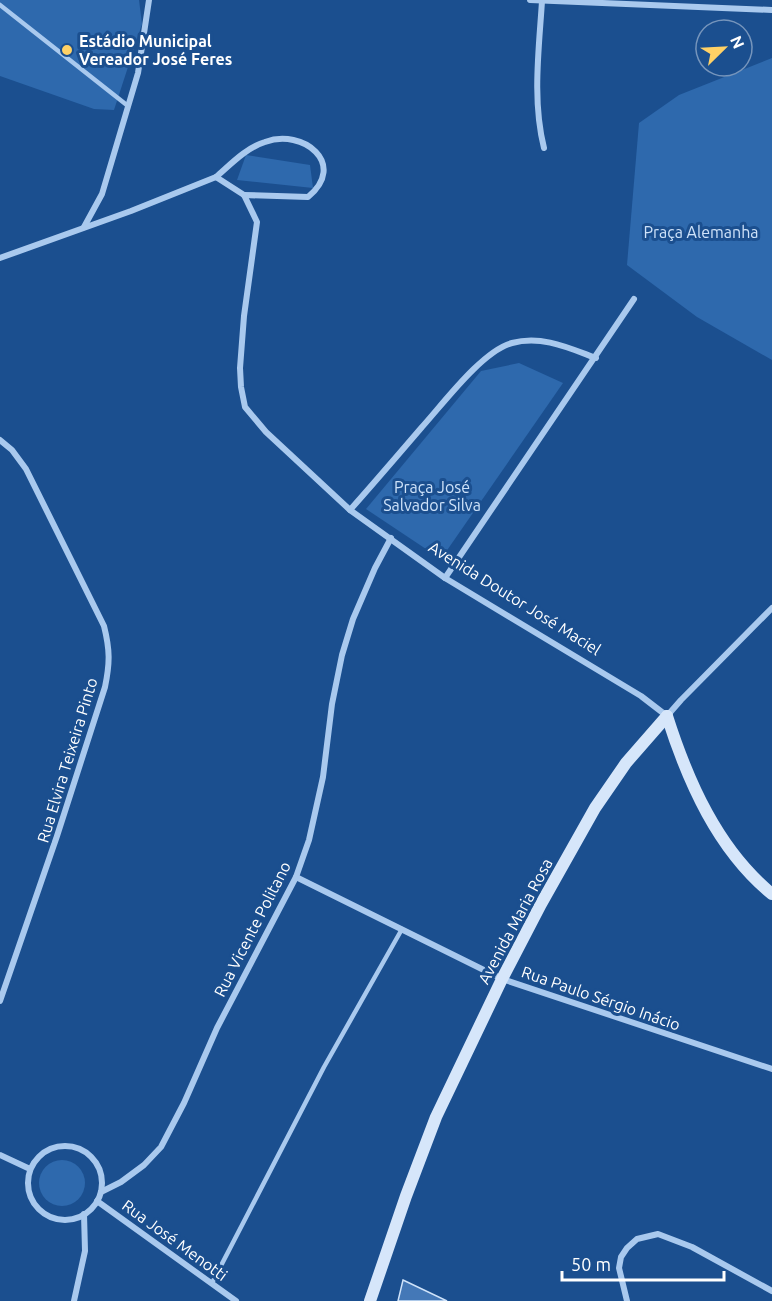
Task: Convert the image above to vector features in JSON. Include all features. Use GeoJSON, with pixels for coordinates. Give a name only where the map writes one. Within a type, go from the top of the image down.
{"type":"FeatureCollection","features":[{"type":"Feature","properties":{"kind":"street"},"geometry":{"type":"LineString","coordinates":[[84,228],[102,194],[138,73],[149,0]]}},
{"type":"Feature","properties":{"kind":"street"},"geometry":{"type":"LineString","coordinates":[[531,0],[695,4],[772,10]]}},
{"type":"Feature","properties":{"kind":"street"},"geometry":{"type":"LineString","coordinates":[[542,1],[537,101],[539,128],[544,148]]}},
{"type":"Feature","properties":{"kind":"street"},"geometry":{"type":"LineString","coordinates":[[0,258],[216,177],[251,148],[267,141],[299,141],[314,149],[322,159],[324,178],[321,185],[308,197],[244,195],[216,177]]}},
{"type":"Feature","properties":{"kind":"street","name":"Avenida Doutor José Maciel"},"geometry":{"type":"LineString","coordinates":[[244,195],[257,222],[244,316],[240,368],[245,407],[266,432],[350,510],[445,578],[641,696],[667,716]]}},
{"type":"Feature","properties":{"kind":"street"},"geometry":{"type":"LineString","coordinates":[[445,578],[634,300]]}},
{"type":"Feature","properties":{"kind":"street"},"geometry":{"type":"LineString","coordinates":[[350,510],[465,378],[491,354],[510,343],[530,340],[549,342],[596,358]]}},
{"type":"Feature","properties":{"kind":"street","name":"Rua Elvira Teixeira Pinto"},"geometry":{"type":"LineString","coordinates":[[0,440],[12,450],[26,469],[104,626],[110,666],[57,836],[0,1001]]}},
{"type":"Feature","properties":{"kind":"street","name":"Rua Vicente Politano"},"geometry":{"type":"LineString","coordinates":[[100,1192],[121,1182],[144,1165],[161,1147],[217,1028],[296,877],[309,840],[323,777],[332,704],[342,655],[353,619],[391,538]]}},
{"type":"Feature","properties":{"kind":"street","name":"Avenida Maria Rosa"},"geometry":{"type":"LineString","coordinates":[[370,1301],[436,1117],[502,979],[595,808],[626,764],[681,699],[772,608]]}},
{"type":"Feature","properties":{"kind":"street"},"geometry":{"type":"LineString","coordinates":[[667,716],[696,792],[718,831],[742,867],[772,894]]}},
{"type":"Feature","properties":{"kind":"street","name":"Rua Paulo Sérgio Inácio"},"geometry":{"type":"LineString","coordinates":[[296,877],[502,979],[772,1070]]}},
{"type":"Feature","properties":{"kind":"street"},"geometry":{"type":"LineString","coordinates":[[63,1145],[80,1149],[87,1153],[98,1167],[102,1184],[100,1192],[97,1201],[84,1214],[65,1220],[45,1214],[37,1208],[28,1190],[30,1169],[46,1150],[63,1145]]}},
{"type":"Feature","properties":{"kind":"street"},"geometry":{"type":"LineString","coordinates":[[0,1155],[30,1169]]}},
{"type":"Feature","properties":{"kind":"street","name":"Rua José Menotti"},"geometry":{"type":"LineString","coordinates":[[97,1201],[236,1301]]}},
{"type":"Feature","properties":{"kind":"street"},"geometry":{"type":"LineString","coordinates":[[74,1301],[85,1251],[84,1214]]}},
{"type":"Feature","properties":{"kind":"street"},"geometry":{"type":"LineString","coordinates":[[627,1301],[619,1268],[621,1257],[637,1239],[658,1234],[692,1247],[772,1291]]}},
{"type":"Feature","properties":{"kind":"lane"},"geometry":{"type":"LineString","coordinates":[[0,5],[128,106]]}},
{"type":"Feature","properties":{"kind":"lane"},"geometry":{"type":"LineString","coordinates":[[212,1283],[324,1067],[402,929]]}},
{"type":"Feature","properties":{"kind":"green space","name":"Estádio Municipal Vereador José Feres"},"geometry":{"type":"Polygon","coordinates":[[[0,0],[139,0],[142,24],[114,110],[94,109],[0,76],[0,0]]]}},
{"type":"Feature","properties":{"kind":"green space","name":"Praça Alemanha"},"geometry":{"type":"Polygon","coordinates":[[[772,58],[772,360],[697,317],[627,265],[639,123],[679,95],[722,78],[754,78],[754,65],[772,58]]]}},
{"type":"Feature","properties":{"kind":"green space"},"geometry":{"type":"Polygon","coordinates":[[[246,155],[310,165],[313,188],[237,180],[246,155]]]}},
{"type":"Feature","properties":{"kind":"green space","name":"Praça José Salvador Silva"},"geometry":{"type":"Polygon","coordinates":[[[519,363],[563,383],[441,559],[366,509],[481,371],[519,363]]]}},
{"type":"Feature","properties":{"kind":"green space"},"geometry":{"type":"Polygon","coordinates":[[[62,1160],[78,1167],[85,1183],[78,1199],[62,1206],[46,1199],[39,1183],[46,1167],[62,1160]]]}},
{"type":"Feature","properties":{"kind":"building"},"geometry":{"type":"Polygon","coordinates":[[[403,1280],[447,1301],[398,1301],[403,1280]]]}},
{"type":"Feature","properties":{"kind":"place","name":"Estádio Municipal Vereador José Feres"},"geometry":{"type":"Point","coordinates":[67,50]}}]}
